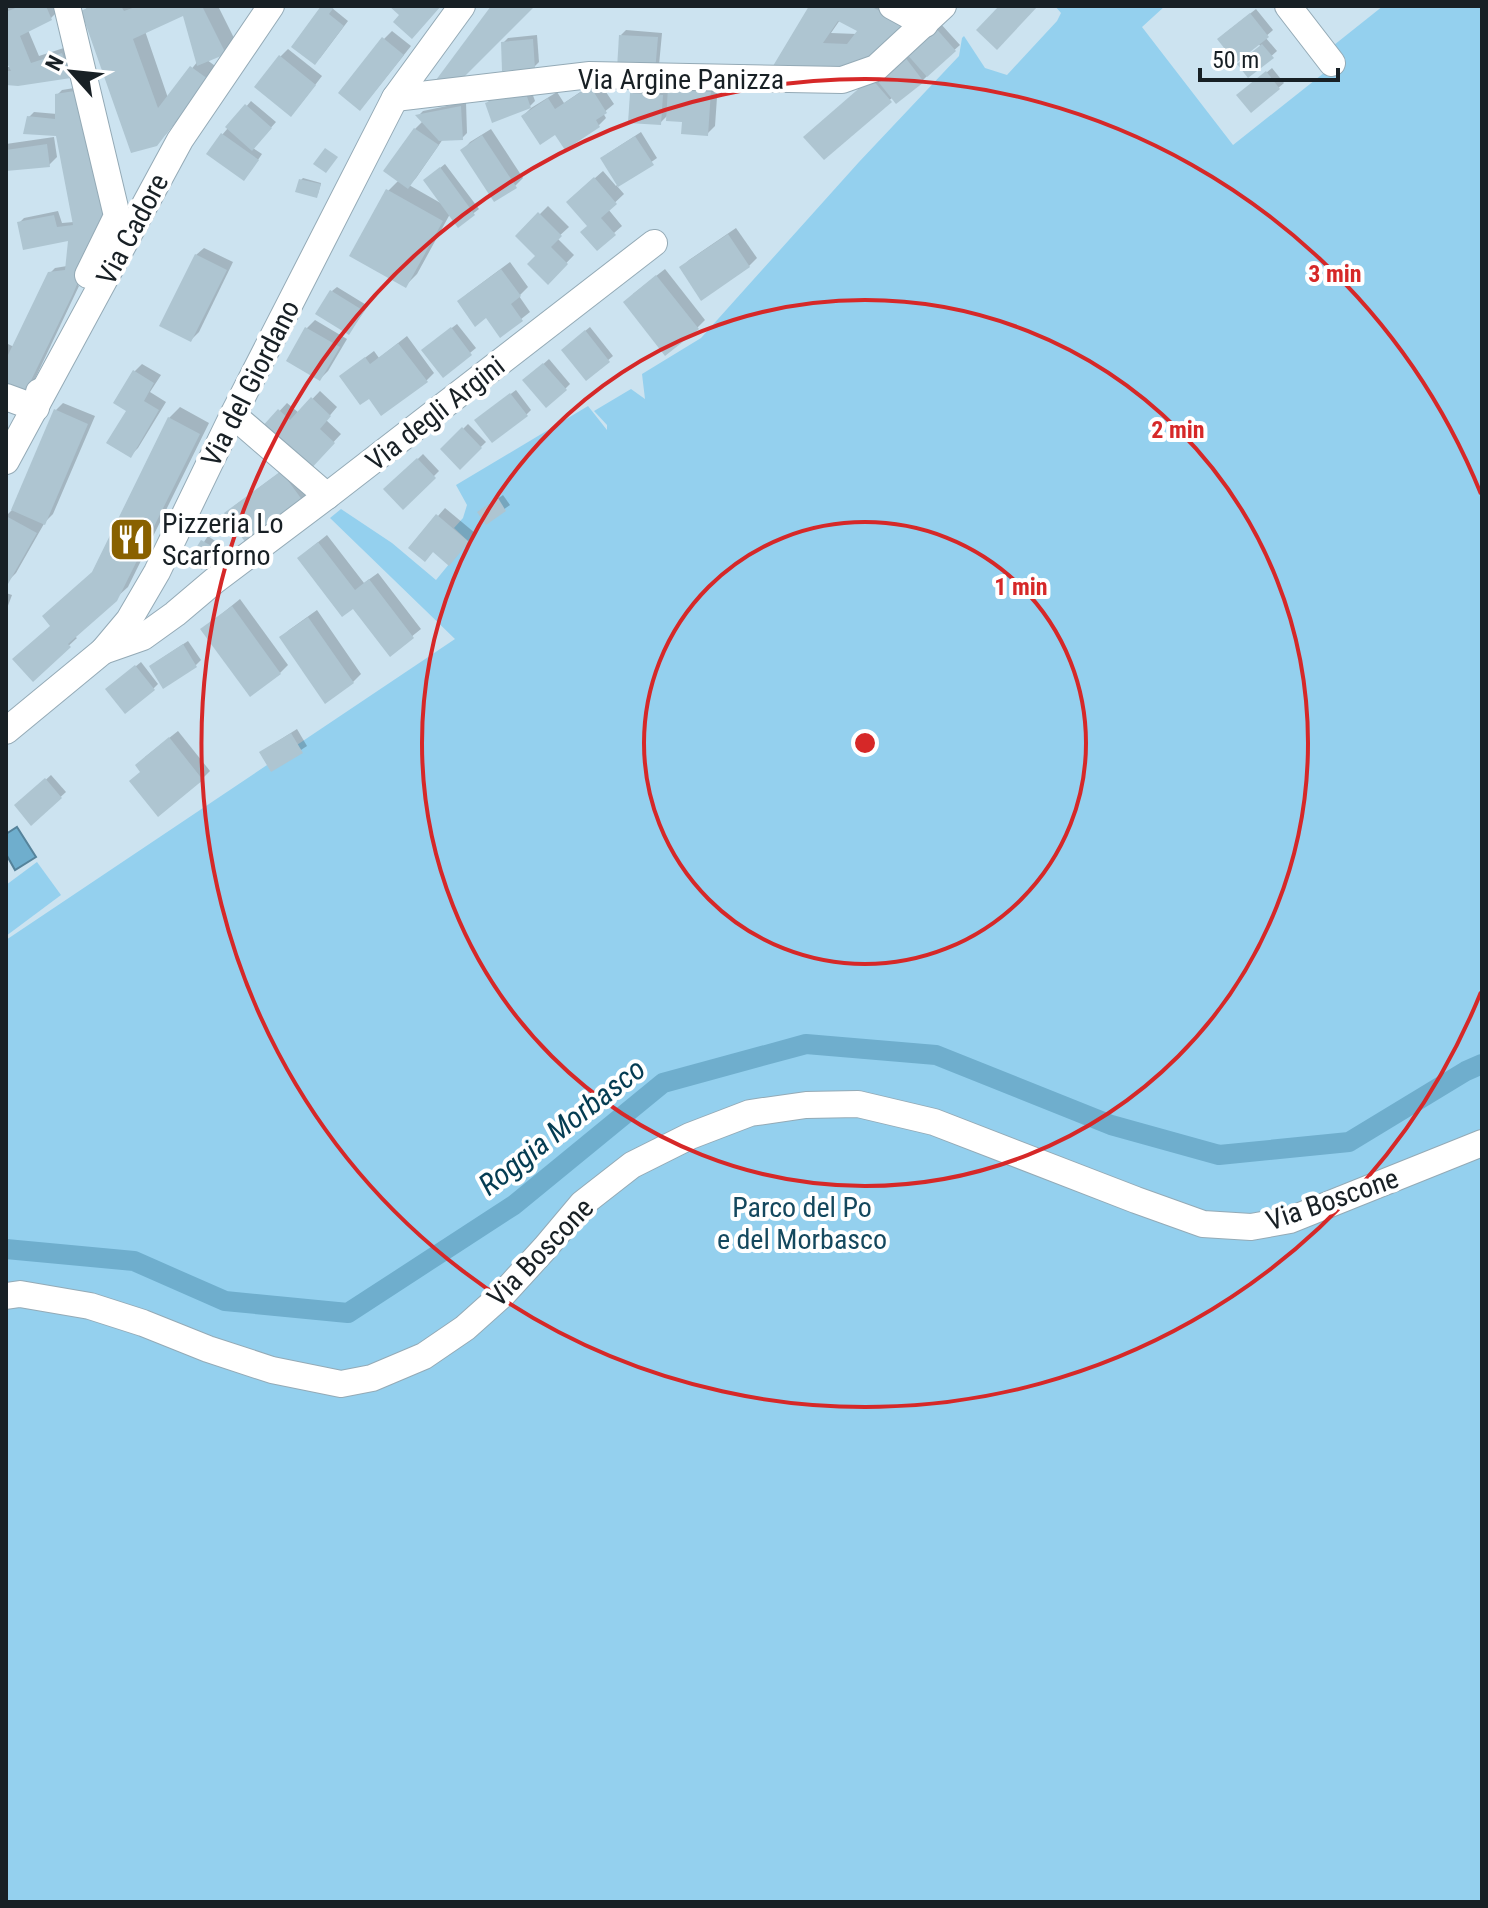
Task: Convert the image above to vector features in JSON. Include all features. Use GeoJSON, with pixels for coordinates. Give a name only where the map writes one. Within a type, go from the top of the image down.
{"type":"FeatureCollection","features":[{"type":"Feature","properties":{"kind":"street"},"geometry":{"type":"LineString","coordinates":[[6,397],[36,408],[48,357],[117,216],[67,6]]}},
{"type":"Feature","properties":{"kind":"street","name":"Via Cadore"},"geometry":{"type":"LineString","coordinates":[[6,461],[180,140],[271,6]]}},
{"type":"Feature","properties":{"kind":"street","name":"Via del Giordano"},"geometry":{"type":"LineString","coordinates":[[6,731],[103,651],[129,620],[157,572],[233,415],[395,98],[462,6]]}},
{"type":"Feature","properties":{"kind":"street"},"geometry":{"type":"LineString","coordinates":[[892,6],[934,15]]}},
{"type":"Feature","properties":{"kind":"street"},"geometry":{"type":"LineString","coordinates":[[1288,6],[1332,63]]}},
{"type":"Feature","properties":{"kind":"street","name":"Via Argine Panizza"},"geometry":{"type":"LineString","coordinates":[[395,98],[590,75],[842,80],[876,68],[934,15]]}},
{"type":"Feature","properties":{"kind":"street","name":"Via degli Argini"},"geometry":{"type":"LineString","coordinates":[[103,651],[143,637],[175,614],[654,243]]}},
{"type":"Feature","properties":{"kind":"street"},"geometry":{"type":"LineString","coordinates":[[233,415],[327,496]]}},
{"type":"Feature","properties":{"kind":"street","name":"Via degli Argini"},"geometry":{"type":"LineString","coordinates":[[157,572],[168,585],[179,591],[214,581]]}},
{"type":"Feature","properties":{"kind":"street","name":"Via Boscone"},"geometry":{"type":"LineString","coordinates":[[6,1296],[20,1294],[90,1306],[272,1370],[341,1384],[372,1378],[424,1356],[465,1328],[503,1294],[582,1204],[632,1165],[690,1136],[750,1113],[806,1105],[858,1104],[934,1122],[1203,1224],[1251,1227],[1290,1220],[1482,1143]]}},
{"type":"Feature","properties":{"kind":"green space","name":"Parco del Po e del Morbasco"},"geometry":{"type":"Polygon","coordinates":[[[1055,6],[1165,6],[1142,27],[1233,145],[1339,61],[1334,45],[1383,6],[1482,6],[1482,1902],[6,1902],[6,940],[455,639],[330,518],[341,509],[392,543],[436,580],[468,541],[454,528],[463,518],[467,505],[456,485],[588,406],[607,430],[607,425],[594,411],[631,389],[645,399],[642,374],[701,338],[959,56],[964,36],[985,68],[1007,75],[1057,21],[1061,13],[1055,6]]]}},
{"type":"Feature","properties":{"kind":"green space"},"geometry":{"type":"Polygon","coordinates":[[[37,862],[61,895],[6,936],[6,885],[37,862]]]}},
{"type":"Feature","properties":{"kind":"shaded area"},"geometry":{"type":"Polygon","coordinates":[[[17,827],[36,857],[15,870],[6,854],[6,834],[17,827]]]}},
{"type":"Feature","properties":{"kind":"building"},"geometry":{"type":"Polygon","coordinates":[[[20,6],[46,6],[52,20],[20,36],[31,63],[62,53],[71,78],[6,85],[6,71],[11,71],[6,61],[6,12],[20,6]]]}},
{"type":"Feature","properties":{"kind":"building"},"geometry":{"type":"Polygon","coordinates":[[[91,6],[121,6],[124,11],[138,6],[202,6],[226,54],[197,66],[183,16],[133,39],[158,108],[190,66],[208,79],[157,146],[131,153],[81,11],[91,6]]]}},
{"type":"Feature","properties":{"kind":"building"},"geometry":{"type":"Polygon","coordinates":[[[321,6],[335,6],[329,14],[344,26],[315,65],[291,47],[321,6]]]}},
{"type":"Feature","properties":{"kind":"building"},"geometry":{"type":"Polygon","coordinates":[[[389,6],[441,6],[412,39],[393,22],[399,15],[389,6]]]}},
{"type":"Feature","properties":{"kind":"building"},"geometry":{"type":"Polygon","coordinates":[[[491,6],[533,8],[464,77],[436,80],[491,6]]]}},
{"type":"Feature","properties":{"kind":"building"},"geometry":{"type":"Polygon","coordinates":[[[809,6],[870,6],[906,24],[865,70],[773,66],[809,6]],[[838,21],[823,43],[847,44],[857,31],[838,21]]]}},
{"type":"Feature","properties":{"kind":"building"},"geometry":{"type":"Polygon","coordinates":[[[999,6],[1038,6],[997,50],[976,30],[999,6]]]}},
{"type":"Feature","properties":{"kind":"building"},"geometry":{"type":"Polygon","coordinates":[[[1250,13],[1269,37],[1236,63],[1217,39],[1250,13]]]}},
{"type":"Feature","properties":{"kind":"building"},"geometry":{"type":"Polygon","coordinates":[[[934,26],[956,51],[927,77],[905,52],[934,26]]]}},
{"type":"Feature","properties":{"kind":"building"},"geometry":{"type":"Polygon","coordinates":[[[619,35],[658,37],[655,72],[617,69],[619,35]]]}},
{"type":"Feature","properties":{"kind":"building"},"geometry":{"type":"Polygon","coordinates":[[[382,37],[404,55],[360,111],[338,93],[382,37]]]}},
{"type":"Feature","properties":{"kind":"building"},"geometry":{"type":"Polygon","coordinates":[[[533,39],[535,69],[502,71],[501,42],[533,39]]]}},
{"type":"Feature","properties":{"kind":"building"},"geometry":{"type":"Polygon","coordinates":[[[1262,44],[1274,58],[1248,78],[1237,64],[1262,44]]]}},
{"type":"Feature","properties":{"kind":"building"},"geometry":{"type":"Polygon","coordinates":[[[279,55],[316,85],[291,117],[254,87],[279,55]]]}},
{"type":"Feature","properties":{"kind":"building"},"geometry":{"type":"Polygon","coordinates":[[[905,57],[924,82],[896,104],[876,79],[905,57]]]}},
{"type":"Feature","properties":{"kind":"building"},"geometry":{"type":"Polygon","coordinates":[[[1266,71],[1280,89],[1251,113],[1236,95],[1266,71]]]}},
{"type":"Feature","properties":{"kind":"building"},"geometry":{"type":"Polygon","coordinates":[[[871,78],[892,102],[824,160],[803,137],[871,78]]]}},
{"type":"Feature","properties":{"kind":"building"},"geometry":{"type":"Polygon","coordinates":[[[590,86],[607,113],[596,120],[600,127],[565,150],[555,135],[540,145],[521,116],[548,98],[555,109],[590,86]]]}},
{"type":"Feature","properties":{"kind":"building"},"geometry":{"type":"Polygon","coordinates":[[[668,87],[711,90],[708,136],[681,134],[682,122],[666,121],[668,87]]]}},
{"type":"Feature","properties":{"kind":"building"},"geometry":{"type":"Polygon","coordinates":[[[524,88],[531,108],[492,123],[485,103],[524,88]]]}},
{"type":"Feature","properties":{"kind":"building"},"geometry":{"type":"Polygon","coordinates":[[[81,90],[99,176],[103,223],[24,395],[6,386],[6,354],[48,272],[65,270],[68,241],[23,250],[17,222],[54,215],[57,227],[73,225],[56,136],[23,134],[27,116],[55,119],[55,94],[81,90]]]}},
{"type":"Feature","properties":{"kind":"building"},"geometry":{"type":"Polygon","coordinates":[[[630,93],[663,95],[661,125],[628,123],[630,93]]]}},
{"type":"Feature","properties":{"kind":"building"},"geometry":{"type":"Polygon","coordinates":[[[245,104],[272,128],[252,151],[225,127],[245,104]]]}},
{"type":"Feature","properties":{"kind":"building"},"geometry":{"type":"Polygon","coordinates":[[[461,106],[463,140],[439,141],[415,115],[461,106]]]}},
{"type":"Feature","properties":{"kind":"building"},"geometry":{"type":"Polygon","coordinates":[[[414,128],[439,145],[408,189],[383,171],[414,128]]]}},
{"type":"Feature","properties":{"kind":"building"},"geometry":{"type":"Polygon","coordinates":[[[221,133],[259,160],[244,181],[206,154],[221,133]]]}},
{"type":"Feature","properties":{"kind":"building"},"geometry":{"type":"Polygon","coordinates":[[[482,135],[517,188],[494,202],[460,150],[482,135]]]}},
{"type":"Feature","properties":{"kind":"building"},"geometry":{"type":"Polygon","coordinates":[[[635,136],[654,165],[618,187],[600,158],[635,136]]]}},
{"type":"Feature","properties":{"kind":"building"},"geometry":{"type":"Polygon","coordinates":[[[47,144],[50,167],[6,171],[6,150],[47,144]]]}},
{"type":"Feature","properties":{"kind":"building"},"geometry":{"type":"Polygon","coordinates":[[[325,148],[338,157],[326,173],[313,164],[325,148]]]}},
{"type":"Feature","properties":{"kind":"building"},"geometry":{"type":"Polygon","coordinates":[[[440,167],[475,215],[458,228],[423,180],[440,167]]]}},
{"type":"Feature","properties":{"kind":"building"},"geometry":{"type":"Polygon","coordinates":[[[594,177],[617,204],[601,218],[616,235],[597,251],[580,232],[587,226],[566,202],[594,177]]]}},
{"type":"Feature","properties":{"kind":"building"},"geometry":{"type":"Polygon","coordinates":[[[299,179],[321,184],[317,198],[295,192],[299,179]]]}},
{"type":"Feature","properties":{"kind":"building"},"geometry":{"type":"Polygon","coordinates":[[[386,189],[443,221],[406,288],[349,256],[386,189]]]}},
{"type":"Feature","properties":{"kind":"building"},"geometry":{"type":"Polygon","coordinates":[[[538,212],[562,236],[551,247],[568,264],[548,285],[527,264],[535,256],[515,236],[538,212]]]}},
{"type":"Feature","properties":{"kind":"building"},"geometry":{"type":"Polygon","coordinates":[[[728,234],[750,267],[701,301],[679,267],[728,234]]]}},
{"type":"Feature","properties":{"kind":"building"},"geometry":{"type":"Polygon","coordinates":[[[195,254],[227,270],[191,342],[159,326],[195,254]]]}},
{"type":"Feature","properties":{"kind":"building"},"geometry":{"type":"Polygon","coordinates":[[[501,269],[521,296],[511,304],[523,321],[500,338],[486,318],[475,327],[457,301],[501,269]]]}},
{"type":"Feature","properties":{"kind":"building"},"geometry":{"type":"Polygon","coordinates":[[[656,275],[699,329],[665,356],[623,302],[656,275]]]}},
{"type":"Feature","properties":{"kind":"building"},"geometry":{"type":"Polygon","coordinates":[[[330,290],[364,311],[349,335],[315,314],[330,290]]]}},
{"type":"Feature","properties":{"kind":"building"},"geometry":{"type":"Polygon","coordinates":[[[305,327],[340,347],[320,381],[286,361],[305,327]]]}},
{"type":"Feature","properties":{"kind":"building"},"geometry":{"type":"Polygon","coordinates":[[[451,327],[472,355],[443,378],[421,350],[451,327]]]}},
{"type":"Feature","properties":{"kind":"building"},"geometry":{"type":"Polygon","coordinates":[[[585,330],[610,362],[586,381],[561,350],[585,330]]]}},
{"type":"Feature","properties":{"kind":"building"},"geometry":{"type":"Polygon","coordinates":[[[398,343],[428,382],[381,416],[369,399],[360,405],[339,376],[365,357],[370,364],[398,343]]]}},
{"type":"Feature","properties":{"kind":"building"},"geometry":{"type":"Polygon","coordinates":[[[543,363],[567,390],[546,408],[522,380],[543,363]]]}},
{"type":"Feature","properties":{"kind":"building"},"geometry":{"type":"Polygon","coordinates":[[[133,370],[154,383],[144,401],[159,410],[131,458],[106,443],[126,411],[113,403],[133,370]]]}},
{"type":"Feature","properties":{"kind":"building"},"geometry":{"type":"Polygon","coordinates":[[[510,393],[528,416],[492,443],[474,420],[510,393]]]}},
{"type":"Feature","properties":{"kind":"building"},"geometry":{"type":"Polygon","coordinates":[[[311,397],[331,416],[320,429],[335,443],[307,473],[260,429],[278,409],[290,420],[311,397]]]}},
{"type":"Feature","properties":{"kind":"building"},"geometry":{"type":"Polygon","coordinates":[[[54,409],[88,424],[45,525],[11,510],[54,409]]]}},
{"type":"Feature","properties":{"kind":"building"},"geometry":{"type":"Polygon","coordinates":[[[168,417],[200,434],[117,601],[68,644],[71,647],[33,682],[12,659],[50,626],[42,616],[92,572],[168,417]]]}},
{"type":"Feature","properties":{"kind":"building"},"geometry":{"type":"Polygon","coordinates":[[[462,427],[482,448],[460,470],[440,449],[462,427]]]}},
{"type":"Feature","properties":{"kind":"building"},"geometry":{"type":"Polygon","coordinates":[[[417,458],[436,478],[403,510],[383,489],[417,458]]]}},
{"type":"Feature","properties":{"kind":"building"},"geometry":{"type":"Polygon","coordinates":[[[281,471],[303,501],[246,543],[224,513],[281,471]]]}},
{"type":"Feature","properties":{"kind":"building"},"geometry":{"type":"Polygon","coordinates":[[[498,498],[506,511],[486,525],[477,512],[498,498]]]}},
{"type":"Feature","properties":{"kind":"building"},"geometry":{"type":"Polygon","coordinates":[[[436,514],[469,542],[449,566],[433,552],[425,562],[408,548],[436,514]]]}},
{"type":"Feature","properties":{"kind":"building"},"geometry":{"type":"Polygon","coordinates":[[[6,516],[37,533],[8,584],[6,582],[6,516]]]}},
{"type":"Feature","properties":{"kind":"building"},"geometry":{"type":"Polygon","coordinates":[[[201,540],[215,548],[202,570],[188,561],[201,540]]]}},
{"type":"Feature","properties":{"kind":"building"},"geometry":{"type":"Polygon","coordinates":[[[318,542],[355,590],[369,579],[414,638],[390,657],[353,609],[342,617],[297,558],[318,542]]]}},
{"type":"Feature","properties":{"kind":"building"},"geometry":{"type":"Polygon","coordinates":[[[232,606],[281,674],[250,697],[200,629],[232,606]]]}},
{"type":"Feature","properties":{"kind":"building"},"geometry":{"type":"Polygon","coordinates":[[[308,617],[354,683],[325,704],[279,637],[308,617]]]}},
{"type":"Feature","properties":{"kind":"building"},"geometry":{"type":"Polygon","coordinates":[[[183,644],[197,667],[163,689],[149,666],[183,644]]]}},
{"type":"Feature","properties":{"kind":"building"},"geometry":{"type":"Polygon","coordinates":[[[135,665],[155,690],[125,714],[105,689],[135,665]]]}},
{"type":"Feature","properties":{"kind":"building"},"geometry":{"type":"Polygon","coordinates":[[[291,733],[303,753],[271,772],[259,752],[291,733]]]}},
{"type":"Feature","properties":{"kind":"building"},"geometry":{"type":"Polygon","coordinates":[[[169,737],[203,780],[158,817],[129,781],[140,772],[135,765],[169,737]]]}},
{"type":"Feature","properties":{"kind":"building"},"geometry":{"type":"Polygon","coordinates":[[[45,778],[62,798],[31,826],[14,805],[45,778]]]}},
{"type":"Feature","properties":{"kind":"waterway","name":"Roggia Morbasco"},"geometry":{"type":"LineString","coordinates":[[6,1249],[134,1261],[225,1301],[348,1313],[514,1205],[663,1083],[806,1044],[936,1055],[1111,1125],[1219,1155],[1349,1142],[1482,1064]]}},
{"type":"Feature","properties":{"kind":"place","name":"Pizzeria Lo Scarforno"},"geometry":{"type":"Point","coordinates":[131,539]}}]}
